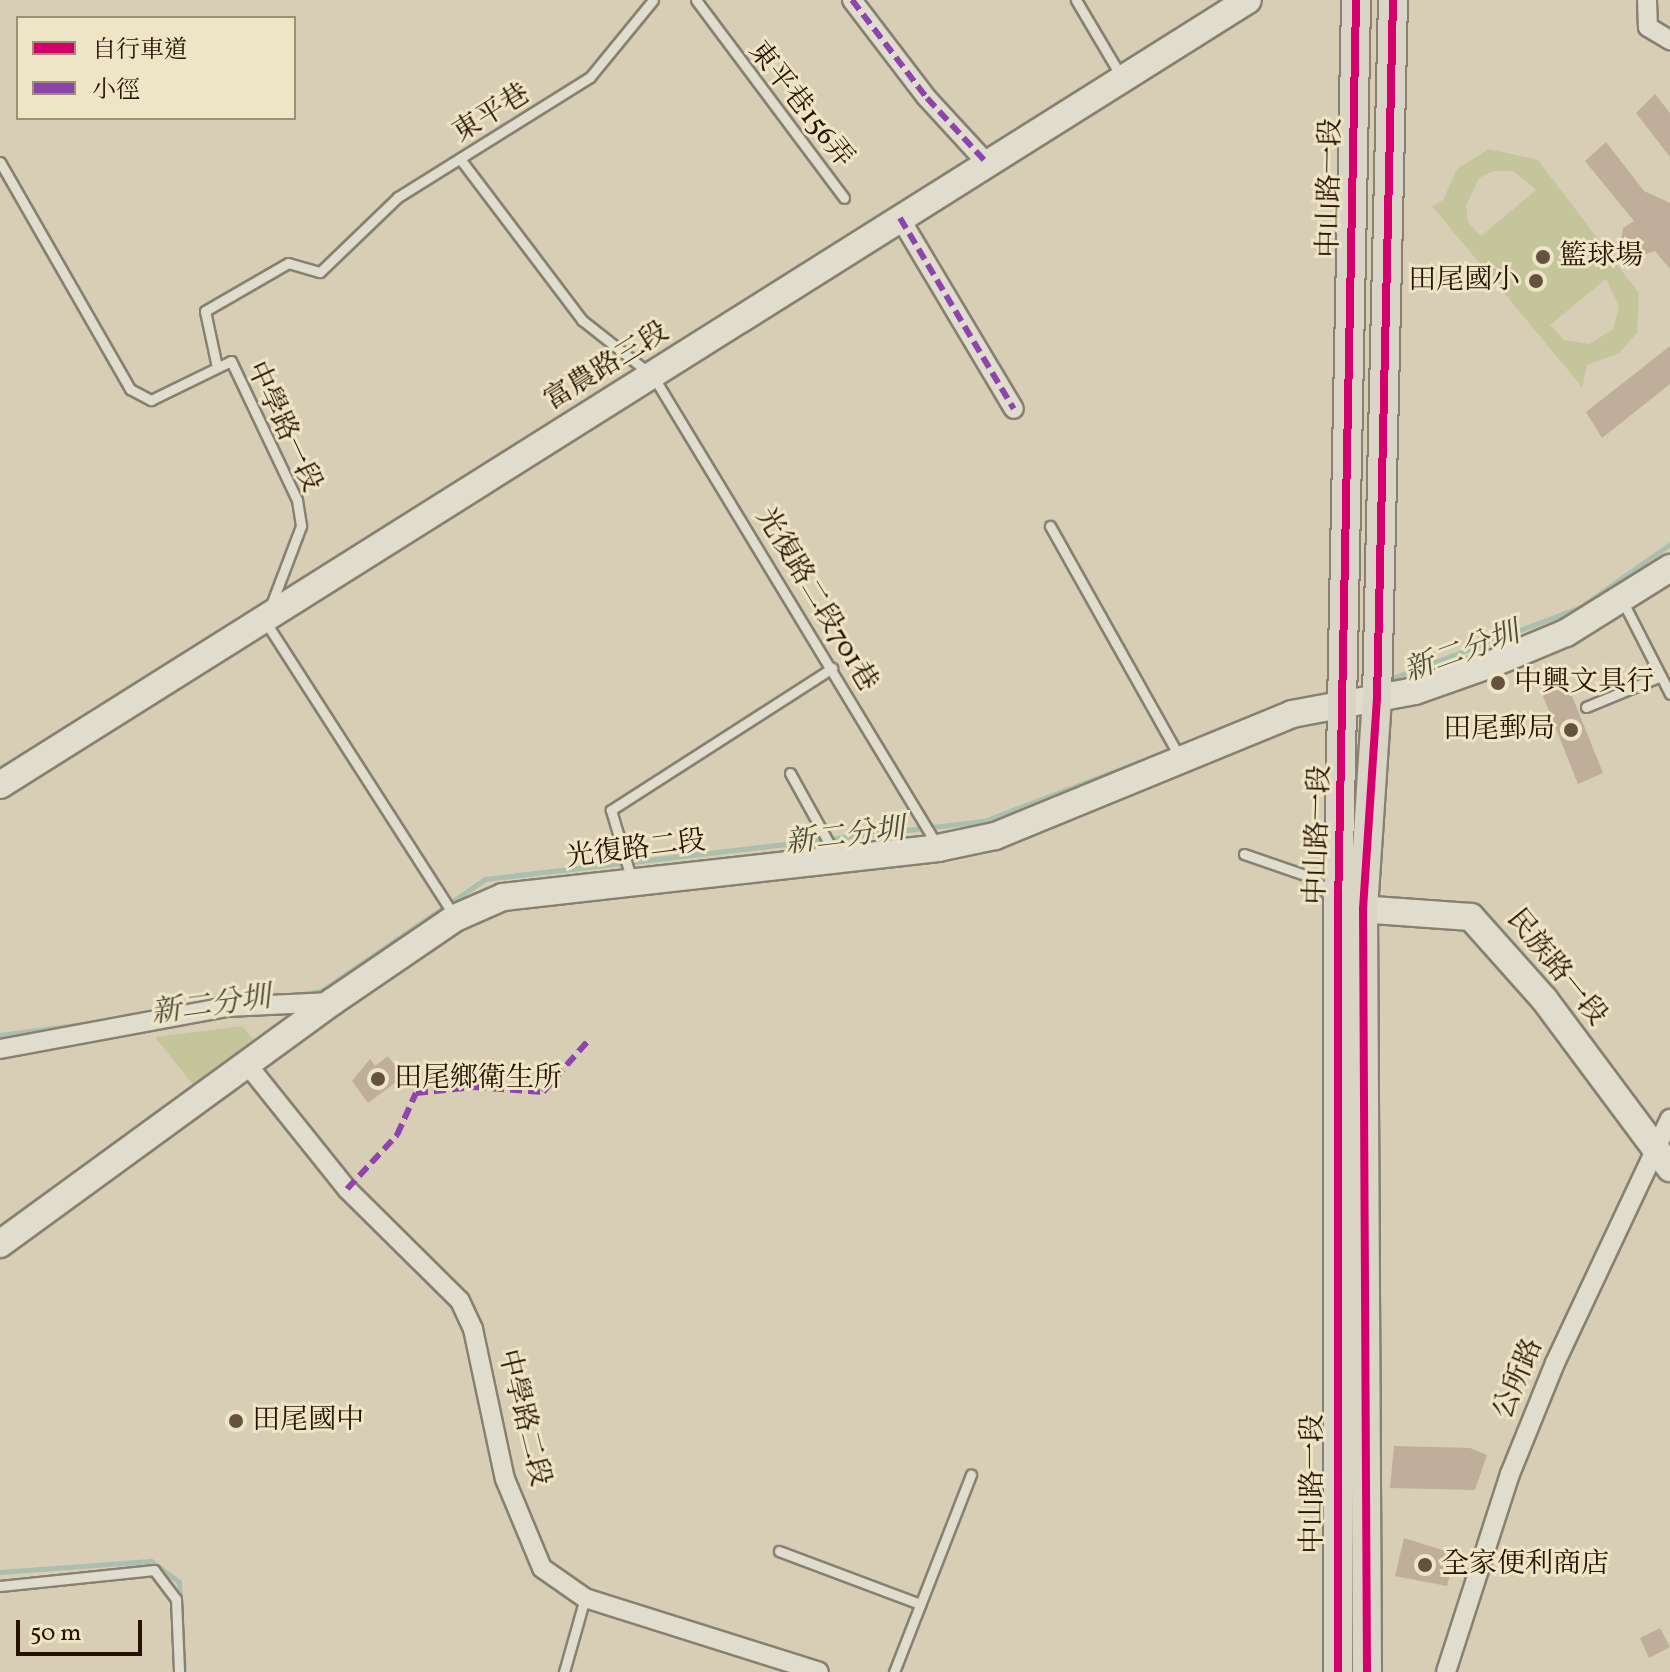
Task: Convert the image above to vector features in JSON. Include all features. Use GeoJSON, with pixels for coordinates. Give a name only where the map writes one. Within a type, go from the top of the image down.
{"type":"FeatureCollection","features":[{"type":"Feature","properties":{"kind":"main road","name":"中山路一段"},"geometry":{"type":"LineString","coordinates":[[1356,0],[1361,703]]}},
{"type":"Feature","properties":{"kind":"main road","name":"中山路一段"},"geometry":{"type":"LineString","coordinates":[[1338,1672],[1351,908],[1393,0]]}},
{"type":"Feature","properties":{"kind":"main road","name":"中山路一段"},"geometry":{"type":"LineString","coordinates":[[1351,908],[1367,1672]]}},
{"type":"Feature","properties":{"kind":"street"},"geometry":{"type":"LineString","coordinates":[[1647,0],[1648,27],[1670,40]]}},
{"type":"Feature","properties":{"kind":"street"},"geometry":{"type":"LineString","coordinates":[[851,1],[985,161]]}},
{"type":"Feature","properties":{"kind":"street","name":"富農路三段"},"geometry":{"type":"LineString","coordinates":[[0,785],[265,621],[653,376],[985,161],[1242,2]]}},
{"type":"Feature","properties":{"kind":"street"},"geometry":{"type":"LineString","coordinates":[[900,218],[1014,409]]}},
{"type":"Feature","properties":{"kind":"street","name":"光復路二段"},"geometry":{"type":"LineString","coordinates":[[0,1244],[332,1002],[455,918],[503,897],[836,856],[938,848],[995,836],[1292,714],[1361,703],[1489,665],[1623,602],[1670,568]]}},
{"type":"Feature","properties":{"kind":"street","name":"民族路一段"},"geometry":{"type":"LineString","coordinates":[[1351,908],[1471,917],[1518,965],[1664,1161]]}},
{"type":"Feature","properties":{"kind":"street"},"geometry":{"type":"LineString","coordinates":[[0,1049],[227,1007],[332,1002]]}},
{"type":"Feature","properties":{"kind":"street","name":"中學路二段"},"geometry":{"type":"LineString","coordinates":[[246,1063],[347,1189],[460,1301],[473,1329],[505,1479],[536,1553],[558,1583],[585,1598],[819,1672]]}},
{"type":"Feature","properties":{"kind":"street","name":"公所路"},"geometry":{"type":"LineString","coordinates":[[1446,1672],[1510,1474],[1555,1363],[1664,1161],[1670,1119]]}},
{"type":"Feature","properties":{"kind":"lane","name":"東平巷"},"geometry":{"type":"LineString","coordinates":[[217,367],[205,311],[288,263],[320,272],[338,248],[398,197],[590,77],[653,0]]}},
{"type":"Feature","properties":{"kind":"lane","name":"東平巷156弄"},"geometry":{"type":"LineString","coordinates":[[696,0],[844,198]]}},
{"type":"Feature","properties":{"kind":"lane"},"geometry":{"type":"LineString","coordinates":[[1076,0],[1122,77]]}},
{"type":"Feature","properties":{"kind":"lane"},"geometry":{"type":"LineString","coordinates":[[461,160],[582,320],[653,376]]}},
{"type":"Feature","properties":{"kind":"lane","name":"中學路一段"},"geometry":{"type":"LineString","coordinates":[[0,162],[130,389],[151,400],[231,361],[297,500],[301,526],[265,621]]}},
{"type":"Feature","properties":{"kind":"lane","name":"光復路二段701巷"},"geometry":{"type":"LineString","coordinates":[[653,376],[938,848]]}},
{"type":"Feature","properties":{"kind":"lane"},"geometry":{"type":"LineString","coordinates":[[1050,526],[1180,758]]}},
{"type":"Feature","properties":{"kind":"lane"},"geometry":{"type":"LineString","coordinates":[[1623,602],[1670,694]]}},
{"type":"Feature","properties":{"kind":"lane"},"geometry":{"type":"LineString","coordinates":[[265,621],[455,918]]}},
{"type":"Feature","properties":{"kind":"lane"},"geometry":{"type":"LineString","coordinates":[[633,883],[611,810],[832,668]]}},
{"type":"Feature","properties":{"kind":"lane"},"geometry":{"type":"LineString","coordinates":[[1586,707],[1661,676]]}},
{"type":"Feature","properties":{"kind":"lane"},"geometry":{"type":"LineString","coordinates":[[790,773],[836,856]]}},
{"type":"Feature","properties":{"kind":"lane"},"geometry":{"type":"LineString","coordinates":[[1244,854],[1316,879],[1351,908]]}},
{"type":"Feature","properties":{"kind":"lane"},"geometry":{"type":"LineString","coordinates":[[894,1672],[971,1474]]}},
{"type":"Feature","properties":{"kind":"lane"},"geometry":{"type":"LineString","coordinates":[[779,1551],[920,1604]]}},
{"type":"Feature","properties":{"kind":"lane"},"geometry":{"type":"LineString","coordinates":[[0,1586],[154,1570],[176,1599],[179,1672]]}},
{"type":"Feature","properties":{"kind":"lane"},"geometry":{"type":"LineString","coordinates":[[564,1672],[585,1598]]}},
{"type":"Feature","properties":{"kind":"green space"},"geometry":{"type":"Polygon","coordinates":[[[1489,149],[1538,160],[1639,293],[1637,333],[1619,353],[1587,365],[1582,387],[1432,206],[1443,200],[1457,169],[1489,149]],[[1493,171],[1479,178],[1466,206],[1468,222],[1481,236],[1536,190],[1513,171],[1493,171]],[[1606,279],[1550,325],[1564,340],[1589,344],[1613,329],[1619,306],[1606,279]]]}},
{"type":"Feature","properties":{"kind":"green space"},"geometry":{"type":"Polygon","coordinates":[[[242,1026],[259,1046],[194,1086],[155,1037],[242,1026]]]}},
{"type":"Feature","properties":{"kind":"building"},"geometry":{"type":"Polygon","coordinates":[[[1655,94],[1670,113],[1670,157],[1636,113],[1655,94]]]}},
{"type":"Feature","properties":{"kind":"building"},"geometry":{"type":"Polygon","coordinates":[[[1606,142],[1644,191],[1670,203],[1670,269],[1655,251],[1637,257],[1621,242],[1623,228],[1634,221],[1585,161],[1606,142]]]}},
{"type":"Feature","properties":{"kind":"building"},"geometry":{"type":"Polygon","coordinates":[[[1670,346],[1670,384],[1602,438],[1586,412],[1670,346]]]}},
{"type":"Feature","properties":{"kind":"building","name":"田尾郵局"},"geometry":{"type":"Polygon","coordinates":[[[1564,676],[1603,773],[1578,784],[1539,686],[1564,676]]]}},
{"type":"Feature","properties":{"kind":"building","name":"田尾鄉衛生所"},"geometry":{"type":"Polygon","coordinates":[[[388,1056],[403,1077],[368,1103],[352,1081],[370,1059],[375,1066],[388,1056]]]}},
{"type":"Feature","properties":{"kind":"building"},"geometry":{"type":"Polygon","coordinates":[[[1394,1446],[1470,1448],[1487,1455],[1475,1490],[1390,1488],[1394,1446]]]}},
{"type":"Feature","properties":{"kind":"building","name":"全家便利商店"},"geometry":{"type":"Polygon","coordinates":[[[1404,1538],[1455,1554],[1447,1586],[1395,1576],[1404,1538]]]}},
{"type":"Feature","properties":{"kind":"building"},"geometry":{"type":"Polygon","coordinates":[[[1660,1628],[1670,1647],[1649,1658],[1640,1638],[1660,1628]]]}},
{"type":"Feature","properties":{"kind":"waterway","name":"新二分圳"},"geometry":{"type":"LineString","coordinates":[[1387,680],[1579,608],[1670,544]]}},
{"type":"Feature","properties":{"kind":"waterway","name":"新二分圳"},"geometry":{"type":"LineString","coordinates":[[286,996],[321,991],[485,879],[984,821],[1165,752]]}},
{"type":"Feature","properties":{"kind":"waterway","name":"新二分圳"},"geometry":{"type":"LineString","coordinates":[[0,1035],[98,1022]]}},
{"type":"Feature","properties":{"kind":"waterway"},"geometry":{"type":"LineString","coordinates":[[0,1572],[151,1561],[179,1582],[184,1672]]}},
{"type":"Feature","properties":{"kind":"marked path"},"geometry":{"type":"LineString","coordinates":[[852,0],[927,98],[985,161]]}},
{"type":"Feature","properties":{"kind":"marked path"},"geometry":{"type":"LineString","coordinates":[[900,218],[1014,409]]}},
{"type":"Feature","properties":{"kind":"marked path"},"geometry":{"type":"LineString","coordinates":[[347,1189],[397,1135],[416,1093],[474,1087],[543,1092],[587,1042]]}},
{"type":"Feature","properties":{"kind":"cycle path"},"geometry":{"type":"LineString","coordinates":[[1338,1672],[1338,907],[1356,0]]}},
{"type":"Feature","properties":{"kind":"cycle path"},"geometry":{"type":"LineString","coordinates":[[1367,1672],[1363,909],[1377,699],[1393,0]]}},
{"type":"Feature","properties":{"kind":"place","name":"籃球場"},"geometry":{"type":"Point","coordinates":[1543,257]}},
{"type":"Feature","properties":{"kind":"place","name":"田尾國小"},"geometry":{"type":"Point","coordinates":[1536,281]}},
{"type":"Feature","properties":{"kind":"place","name":"中興文具行"},"geometry":{"type":"Point","coordinates":[1498,683]}},
{"type":"Feature","properties":{"kind":"place","name":"田尾郵局"},"geometry":{"type":"Point","coordinates":[1571,730]}},
{"type":"Feature","properties":{"kind":"place","name":"田尾鄉衛生所"},"geometry":{"type":"Point","coordinates":[378,1079]}},
{"type":"Feature","properties":{"kind":"place","name":"田尾國中"},"geometry":{"type":"Point","coordinates":[236,1421]}},
{"type":"Feature","properties":{"kind":"place","name":"全家便利商店"},"geometry":{"type":"Point","coordinates":[1425,1565]}}]}
